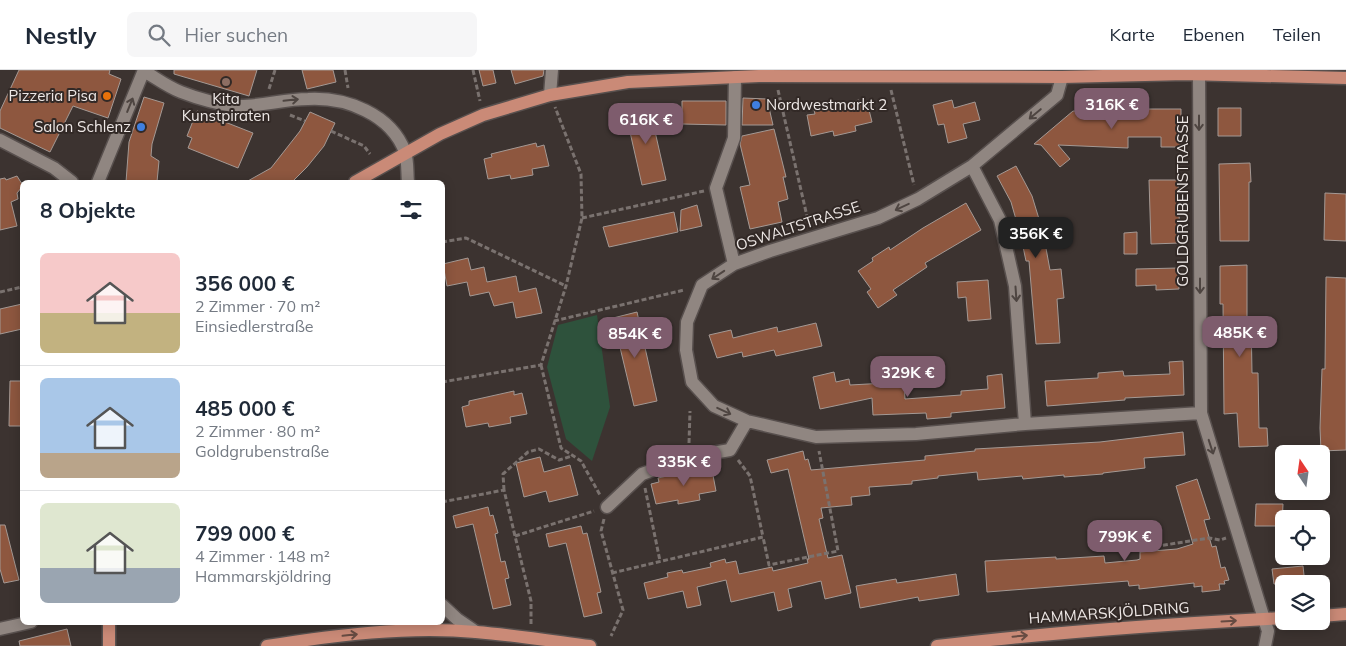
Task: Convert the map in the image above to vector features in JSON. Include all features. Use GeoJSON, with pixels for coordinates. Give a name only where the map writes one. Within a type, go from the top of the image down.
{"type":"FeatureCollection","features":[{"type":"Feature","properties":{"kind":"main road"},"geometry":{"type":"LineString","coordinates":[[359,180],[406,153],[483,115],[552,101],[628,82],[734,77],[1062,77],[1190,73],[1346,78]]}},
{"type":"Feature","properties":{"kind":"main road"},"geometry":{"type":"LineString","coordinates":[[1330,615],[1346,614]]}},
{"type":"Feature","properties":{"kind":"main road","name":"HAMMARSKJÖLDRING"},"geometry":{"type":"LineString","coordinates":[[937,646],[1018,636],[1275,618]]}},
{"type":"Feature","properties":{"kind":"main road"},"geometry":{"type":"LineString","coordinates":[[109,625],[109,646]]}},
{"type":"Feature","properties":{"kind":"main road"},"geometry":{"type":"LineString","coordinates":[[267,646],[368,633],[423,630],[476,632],[590,646]]}},
{"type":"Feature","properties":{"kind":"street"},"geometry":{"type":"LineString","coordinates":[[99,180],[144,70],[180,92],[239,106],[327,98],[351,104],[376,116],[394,134],[406,153],[408,180]]}},
{"type":"Feature","properties":{"kind":"street"},"geometry":{"type":"LineString","coordinates":[[552,70],[552,101]]}},
{"type":"Feature","properties":{"kind":"street","name":"GOLDGRUBENSTRASSE"},"geometry":{"type":"LineString","coordinates":[[1190,73],[1201,413],[1268,631],[1265,646]]}},
{"type":"Feature","properties":{"kind":"street"},"geometry":{"type":"LineString","coordinates":[[734,77],[734,138],[716,188],[734,264]]}},
{"type":"Feature","properties":{"kind":"street","name":"OSWALTSTRASSE"},"geometry":{"type":"LineString","coordinates":[[1062,77],[1057,95],[972,166],[918,199],[878,218],[734,264],[702,285],[687,322],[686,350],[692,382],[714,406],[747,421],[816,437],[916,434],[1025,424],[1201,413]]}},
{"type":"Feature","properties":{"kind":"street"},"geometry":{"type":"LineString","coordinates":[[0,140],[54,168],[69,180]]}},
{"type":"Feature","properties":{"kind":"street"},"geometry":{"type":"LineString","coordinates":[[972,166],[1000,220],[1015,286],[1025,424]]}},
{"type":"Feature","properties":{"kind":"street"},"geometry":{"type":"LineString","coordinates":[[607,507],[642,474],[689,456],[730,450],[747,421]]}},
{"type":"Feature","properties":{"kind":"street"},"geometry":{"type":"LineString","coordinates":[[445,608],[456,619],[476,632]]}},
{"type":"Feature","properties":{"kind":"street"},"geometry":{"type":"LineString","coordinates":[[0,629],[20,624]]}},
{"type":"Feature","properties":{"kind":"path"},"geometry":{"type":"LineString","coordinates":[[268,93],[275,70]]}},
{"type":"Feature","properties":{"kind":"path"},"geometry":{"type":"LineString","coordinates":[[345,70],[348,88]]}},
{"type":"Feature","properties":{"kind":"path"},"geometry":{"type":"LineString","coordinates":[[473,70],[480,102]]}},
{"type":"Feature","properties":{"kind":"path"},"geometry":{"type":"LineString","coordinates":[[777,87],[809,226]]}},
{"type":"Feature","properties":{"kind":"path"},"geometry":{"type":"LineString","coordinates":[[890,87],[914,185]]}},
{"type":"Feature","properties":{"kind":"path"},"geometry":{"type":"LineString","coordinates":[[552,101],[581,174],[582,218],[566,286],[541,365],[561,448],[581,461],[607,507],[601,531],[623,610],[612,636]]}},
{"type":"Feature","properties":{"kind":"path"},"geometry":{"type":"LineString","coordinates":[[285,112],[305,121]]}},
{"type":"Feature","properties":{"kind":"path"},"geometry":{"type":"LineString","coordinates":[[331,132],[364,146],[370,154]]}},
{"type":"Feature","properties":{"kind":"path"},"geometry":{"type":"LineString","coordinates":[[582,218],[709,190]]}},
{"type":"Feature","properties":{"kind":"path"},"geometry":{"type":"LineString","coordinates":[[445,242],[466,238],[566,286]]}},
{"type":"Feature","properties":{"kind":"path"},"geometry":{"type":"LineString","coordinates":[[0,292],[20,287]]}},
{"type":"Feature","properties":{"kind":"path"},"geometry":{"type":"LineString","coordinates":[[554,321],[690,288]]}},
{"type":"Feature","properties":{"kind":"path"},"geometry":{"type":"LineString","coordinates":[[445,381],[541,365]]}},
{"type":"Feature","properties":{"kind":"path"},"geometry":{"type":"LineString","coordinates":[[689,456],[690,411]]}},
{"type":"Feature","properties":{"kind":"path"},"geometry":{"type":"LineString","coordinates":[[730,450],[750,476],[770,565],[838,551],[817,444]]}},
{"type":"Feature","properties":{"kind":"path"},"geometry":{"type":"LineString","coordinates":[[531,624],[531,601],[504,490],[503,474],[528,452],[539,449],[560,460],[572,456]]}},
{"type":"Feature","properties":{"kind":"path"},"geometry":{"type":"LineString","coordinates":[[642,474],[660,561]]}},
{"type":"Feature","properties":{"kind":"path"},"geometry":{"type":"LineString","coordinates":[[445,501],[504,490]]}},
{"type":"Feature","properties":{"kind":"path"},"geometry":{"type":"LineString","coordinates":[[515,536],[607,507]]}},
{"type":"Feature","properties":{"kind":"path"},"geometry":{"type":"LineString","coordinates":[[612,573],[763,536]]}},
{"type":"Feature","properties":{"kind":"path"},"geometry":{"type":"LineString","coordinates":[[1152,551],[1152,547],[1209,538],[1220,540],[1229,538]]}},
{"type":"Feature","properties":{"kind":"green space"},"geometry":{"type":"Polygon","coordinates":[[[597,315],[610,407],[592,461],[566,439],[547,367],[558,325],[597,315]]]}},
{"type":"Feature","properties":{"kind":"building"},"geometry":{"type":"Polygon","coordinates":[[[19,70],[110,70],[109,74],[121,79],[108,118],[73,106],[50,152],[0,128],[0,111],[19,70]]]}},
{"type":"Feature","properties":{"kind":"building"},"geometry":{"type":"Polygon","coordinates":[[[174,70],[257,70],[249,96],[174,74],[174,70]]]}},
{"type":"Feature","properties":{"kind":"building"},"geometry":{"type":"Polygon","coordinates":[[[302,70],[333,70],[336,82],[307,89],[302,70]]]}},
{"type":"Feature","properties":{"kind":"building"},"geometry":{"type":"Polygon","coordinates":[[[479,70],[493,70],[496,83],[483,86],[479,70]]]}},
{"type":"Feature","properties":{"kind":"building"},"geometry":{"type":"Polygon","coordinates":[[[511,70],[544,70],[543,76],[515,84],[511,70]]]}},
{"type":"Feature","properties":{"kind":"building"},"geometry":{"type":"Polygon","coordinates":[[[144,97],[164,103],[152,144],[151,156],[159,161],[157,180],[126,180],[129,142],[144,97]]]}},
{"type":"Feature","properties":{"kind":"building"},"geometry":{"type":"Polygon","coordinates":[[[743,98],[767,99],[773,125],[742,125],[743,98]]]}},
{"type":"Feature","properties":{"kind":"building"},"geometry":{"type":"Polygon","coordinates":[[[859,100],[859,103],[867,102],[872,122],[855,126],[856,131],[834,136],[833,131],[811,136],[807,115],[815,114],[814,110],[859,100]]]}},
{"type":"Feature","properties":{"kind":"building"},"geometry":{"type":"Polygon","coordinates":[[[952,100],[954,108],[975,102],[980,120],[963,124],[967,138],[948,143],[944,124],[938,125],[933,105],[952,100]]]}},
{"type":"Feature","properties":{"kind":"building"},"geometry":{"type":"Polygon","coordinates":[[[682,101],[726,101],[726,125],[682,124],[682,101]]]}},
{"type":"Feature","properties":{"kind":"building"},"geometry":{"type":"Polygon","coordinates":[[[649,105],[666,180],[642,185],[625,110],[649,105]]]}},
{"type":"Feature","properties":{"kind":"building"},"geometry":{"type":"Polygon","coordinates":[[[1218,108],[1241,108],[1241,136],[1218,136],[1218,108]]]}},
{"type":"Feature","properties":{"kind":"building"},"geometry":{"type":"Polygon","coordinates":[[[1143,109],[1181,109],[1181,147],[1161,147],[1161,137],[1128,137],[1128,148],[1058,145],[1070,159],[1060,167],[1041,145],[1034,144],[1073,111],[1143,114],[1143,109]]]}},
{"type":"Feature","properties":{"kind":"building"},"geometry":{"type":"Polygon","coordinates":[[[197,111],[253,133],[238,168],[188,148],[192,138],[187,136],[197,111]]]}},
{"type":"Feature","properties":{"kind":"building"},"geometry":{"type":"Polygon","coordinates":[[[310,112],[335,123],[324,146],[294,180],[250,180],[271,168],[300,131],[310,112]]]}},
{"type":"Feature","properties":{"kind":"building"},"geometry":{"type":"Polygon","coordinates":[[[774,129],[786,177],[783,177],[788,199],[778,202],[782,222],[750,229],[740,187],[750,185],[740,144],[742,136],[774,129]]]}},
{"type":"Feature","properties":{"kind":"building"},"geometry":{"type":"Polygon","coordinates":[[[536,143],[537,147],[544,145],[549,166],[532,169],[533,175],[511,179],[510,175],[488,179],[484,159],[492,157],[491,154],[536,143]]]}},
{"type":"Feature","properties":{"kind":"building"},"geometry":{"type":"Polygon","coordinates":[[[1250,163],[1249,241],[1220,241],[1219,164],[1250,163]]]}},
{"type":"Feature","properties":{"kind":"building"},"geometry":{"type":"Polygon","coordinates":[[[1016,166],[1032,196],[1043,232],[1050,270],[1061,269],[1064,298],[1057,299],[1060,343],[1036,344],[1029,261],[1026,261],[1011,202],[997,176],[1016,166]]]}},
{"type":"Feature","properties":{"kind":"building"},"geometry":{"type":"Polygon","coordinates":[[[17,176],[20,181],[20,189],[17,193],[18,199],[11,202],[17,226],[0,230],[0,179],[5,178],[6,180],[17,176]]]}},
{"type":"Feature","properties":{"kind":"building"},"geometry":{"type":"Polygon","coordinates":[[[1149,180],[1178,180],[1180,243],[1151,244],[1149,180]]]}},
{"type":"Feature","properties":{"kind":"building"},"geometry":{"type":"Polygon","coordinates":[[[1325,193],[1346,194],[1346,241],[1324,240],[1325,193]]]}},
{"type":"Feature","properties":{"kind":"building"},"geometry":{"type":"Polygon","coordinates":[[[966,203],[981,230],[925,263],[927,267],[893,290],[897,295],[878,308],[867,292],[871,289],[858,271],[873,261],[872,258],[889,247],[890,250],[966,203]]]}},
{"type":"Feature","properties":{"kind":"building"},"geometry":{"type":"Polygon","coordinates":[[[697,205],[702,226],[680,231],[681,210],[697,205]]]}},
{"type":"Feature","properties":{"kind":"building"},"geometry":{"type":"Polygon","coordinates":[[[674,212],[678,232],[609,247],[603,227],[674,212]]]}},
{"type":"Feature","properties":{"kind":"building"},"geometry":{"type":"Polygon","coordinates":[[[1137,232],[1137,254],[1124,254],[1124,233],[1137,232]]]}},
{"type":"Feature","properties":{"kind":"building"},"geometry":{"type":"Polygon","coordinates":[[[468,258],[471,270],[484,267],[487,282],[516,276],[519,292],[536,288],[542,313],[516,318],[513,302],[494,306],[489,292],[470,296],[467,282],[447,286],[445,264],[468,258]]]}},
{"type":"Feature","properties":{"kind":"building"},"geometry":{"type":"Polygon","coordinates":[[[1247,265],[1247,317],[1251,317],[1252,373],[1258,373],[1259,428],[1267,428],[1268,446],[1239,447],[1237,413],[1224,414],[1223,304],[1220,304],[1220,266],[1247,265]]]}},
{"type":"Feature","properties":{"kind":"building"},"geometry":{"type":"Polygon","coordinates":[[[1178,268],[1179,289],[1156,290],[1156,285],[1136,286],[1136,269],[1178,268]]]}},
{"type":"Feature","properties":{"kind":"building"},"geometry":{"type":"Polygon","coordinates":[[[1326,277],[1346,278],[1346,450],[1330,451],[1330,445],[1321,445],[1322,369],[1325,369],[1326,277]]]}},
{"type":"Feature","properties":{"kind":"building"},"geometry":{"type":"Polygon","coordinates":[[[988,280],[991,319],[968,321],[966,297],[958,298],[957,282],[988,280]]]}},
{"type":"Feature","properties":{"kind":"building"},"geometry":{"type":"Polygon","coordinates":[[[20,304],[20,329],[0,334],[0,309],[20,304]]]}},
{"type":"Feature","properties":{"kind":"building"},"geometry":{"type":"Polygon","coordinates":[[[637,312],[657,401],[634,406],[613,318],[637,312]]]}},
{"type":"Feature","properties":{"kind":"building"},"geometry":{"type":"Polygon","coordinates":[[[816,323],[822,346],[776,356],[774,350],[743,357],[742,352],[717,358],[709,335],[731,330],[733,338],[777,327],[778,332],[816,323]]]}},
{"type":"Feature","properties":{"kind":"building"},"geometry":{"type":"Polygon","coordinates":[[[1183,361],[1184,395],[1125,398],[1125,400],[1047,406],[1045,381],[1098,378],[1098,373],[1123,371],[1124,376],[1170,374],[1169,362],[1183,361]]]}},
{"type":"Feature","properties":{"kind":"building"},"geometry":{"type":"Polygon","coordinates":[[[834,372],[836,382],[849,379],[850,385],[904,382],[905,399],[961,395],[961,391],[988,389],[987,376],[1002,374],[1005,408],[951,413],[951,417],[927,419],[926,413],[873,415],[872,398],[820,409],[813,377],[834,372]]]}},
{"type":"Feature","properties":{"kind":"building"},"geometry":{"type":"Polygon","coordinates":[[[10,381],[20,381],[20,426],[9,426],[10,381]]]}},
{"type":"Feature","properties":{"kind":"building"},"geometry":{"type":"Polygon","coordinates":[[[514,391],[514,395],[522,393],[527,414],[510,417],[511,423],[489,427],[488,423],[466,427],[462,407],[469,405],[469,401],[514,391]]]}},
{"type":"Feature","properties":{"kind":"building"},"geometry":{"type":"Polygon","coordinates":[[[1183,432],[1185,455],[1144,458],[1145,468],[1103,474],[1023,479],[1022,476],[978,480],[977,472],[938,476],[938,478],[912,481],[912,484],[869,487],[870,495],[851,497],[852,505],[821,508],[823,518],[819,519],[828,558],[842,555],[851,593],[825,599],[821,581],[788,589],[792,607],[778,611],[774,592],[731,602],[726,580],[697,587],[701,605],[687,608],[683,591],[648,599],[644,583],[668,577],[667,573],[682,570],[683,573],[711,567],[710,563],[725,559],[726,563],[736,561],[739,574],[772,567],[773,571],[808,563],[807,559],[809,559],[788,469],[771,473],[767,460],[803,451],[805,460],[808,459],[811,470],[925,460],[925,456],[975,451],[975,449],[1100,442],[1183,432]]]}},
{"type":"Feature","properties":{"kind":"building"},"geometry":{"type":"Polygon","coordinates":[[[540,457],[544,472],[570,465],[578,495],[549,502],[546,491],[524,497],[516,463],[540,457]]]}},
{"type":"Feature","properties":{"kind":"building"},"geometry":{"type":"Polygon","coordinates":[[[703,468],[704,472],[712,470],[716,491],[699,494],[700,500],[678,504],[678,500],[656,504],[651,484],[659,482],[658,478],[703,468]]]}},
{"type":"Feature","properties":{"kind":"building"},"geometry":{"type":"Polygon","coordinates":[[[1197,479],[1210,519],[1204,520],[1212,547],[1216,546],[1221,568],[1225,567],[1229,580],[1224,581],[1225,584],[1219,584],[1220,590],[1202,592],[1202,586],[1194,587],[1194,583],[1139,589],[1139,585],[1129,586],[1128,581],[987,592],[985,561],[1104,556],[1105,563],[1137,560],[1140,559],[1140,552],[1177,549],[1193,544],[1176,486],[1197,479]]]}},
{"type":"Feature","properties":{"kind":"building"},"geometry":{"type":"Polygon","coordinates":[[[1256,504],[1283,504],[1283,510],[1275,510],[1275,526],[1255,526],[1256,504]]]}},
{"type":"Feature","properties":{"kind":"building"},"geometry":{"type":"Polygon","coordinates":[[[488,507],[490,516],[493,515],[498,533],[495,534],[501,562],[505,561],[509,578],[505,579],[511,605],[493,609],[473,524],[456,528],[453,516],[488,507]]]}},
{"type":"Feature","properties":{"kind":"building"},"geometry":{"type":"Polygon","coordinates":[[[0,525],[5,525],[19,580],[4,583],[0,569],[0,525]]]}},
{"type":"Feature","properties":{"kind":"building"},"geometry":{"type":"Polygon","coordinates":[[[581,526],[583,534],[587,533],[601,592],[597,593],[602,613],[584,617],[566,543],[549,547],[546,534],[581,526]]]}},
{"type":"Feature","properties":{"kind":"building"},"geometry":{"type":"Polygon","coordinates":[[[1303,566],[1304,575],[1275,575],[1274,584],[1272,569],[1303,566]]]}},
{"type":"Feature","properties":{"kind":"building"},"geometry":{"type":"Polygon","coordinates":[[[956,574],[959,595],[919,601],[918,597],[860,608],[856,586],[896,579],[897,583],[956,574]]]}},
{"type":"Feature","properties":{"kind":"building"},"geometry":{"type":"Polygon","coordinates":[[[67,629],[71,646],[20,646],[19,641],[67,629]]]}},
{"type":"Feature","properties":{"kind":"place","name":"Kita Kunstpiraten"},"geometry":{"type":"Point","coordinates":[226,82]}},
{"type":"Feature","properties":{"kind":"place","name":"Pizzeria Pisa"},"geometry":{"type":"Point","coordinates":[107,96]}},
{"type":"Feature","properties":{"kind":"place","name":"Nordwestmarkt 2"},"geometry":{"type":"Point","coordinates":[756,105]}},
{"type":"Feature","properties":{"kind":"place","name":"Salon Schlenz"},"geometry":{"type":"Point","coordinates":[141,127]}}]}
